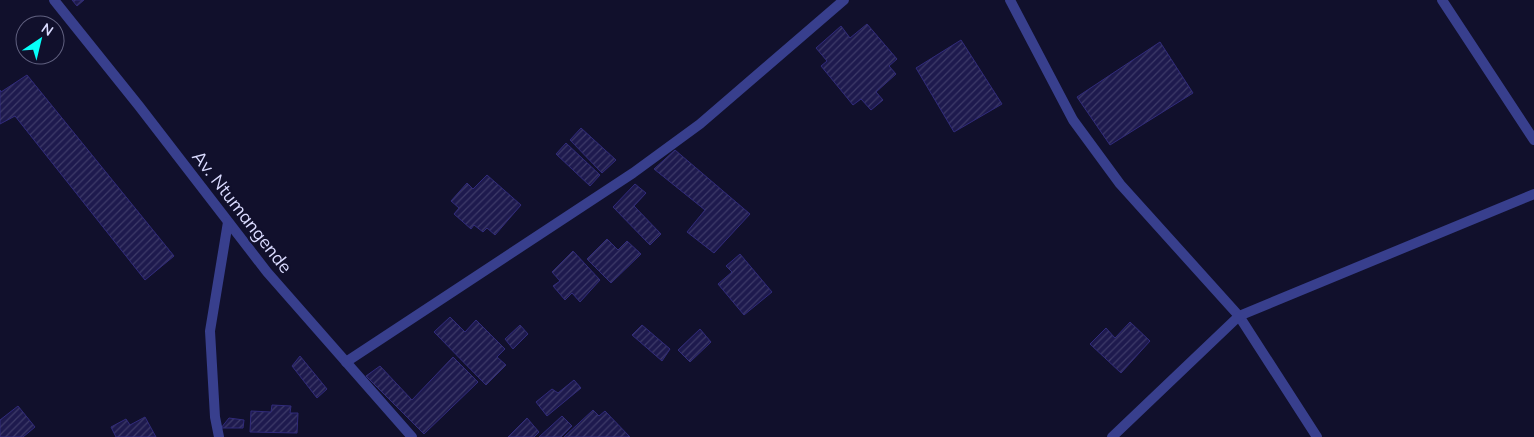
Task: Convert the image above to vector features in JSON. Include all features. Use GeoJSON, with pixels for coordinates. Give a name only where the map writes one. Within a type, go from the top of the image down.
{"type":"FeatureCollection","features":[{"type":"Feature","properties":{"kind":"street","name":"Av. Ntumangende"},"geometry":{"type":"LineString","coordinates":[[54,0],[140,106],[267,272],[412,437]]}},
{"type":"Feature","properties":{"kind":"street"},"geometry":{"type":"LineString","coordinates":[[346,362],[640,167],[700,124],[844,0]]}},
{"type":"Feature","properties":{"kind":"street"},"geometry":{"type":"LineString","coordinates":[[1010,0],[1073,120],[1120,184],[1239,316],[1317,437]]}},
{"type":"Feature","properties":{"kind":"street"},"geometry":{"type":"LineString","coordinates":[[1442,0],[1534,140]]}},
{"type":"Feature","properties":{"kind":"street"},"geometry":{"type":"LineString","coordinates":[[1112,437],[1239,316],[1534,194]]}},
{"type":"Feature","properties":{"kind":"street"},"geometry":{"type":"LineString","coordinates":[[219,437],[210,331],[228,222]]}},
{"type":"Feature","properties":{"kind":"building"},"geometry":{"type":"Polygon","coordinates":[[[72,0],[84,0],[77,6],[72,0]]]}},
{"type":"Feature","properties":{"kind":"building"},"geometry":{"type":"Polygon","coordinates":[[[867,24],[897,59],[889,66],[896,74],[876,92],[883,100],[871,110],[861,99],[853,105],[821,66],[827,61],[816,48],[841,26],[850,38],[867,24]]]}},
{"type":"Feature","properties":{"kind":"building"},"geometry":{"type":"Polygon","coordinates":[[[961,40],[1002,104],[954,132],[916,68],[961,40]]]}},
{"type":"Feature","properties":{"kind":"building"},"geometry":{"type":"Polygon","coordinates":[[[1160,42],[1193,93],[1110,145],[1077,97],[1160,42]]]}},
{"type":"Feature","properties":{"kind":"building"},"geometry":{"type":"Polygon","coordinates":[[[27,75],[174,256],[145,280],[15,116],[0,124],[0,90],[1,92],[27,75]]]}},
{"type":"Feature","properties":{"kind":"building"},"geometry":{"type":"Polygon","coordinates":[[[581,128],[616,160],[602,173],[570,140],[581,128]]]}},
{"type":"Feature","properties":{"kind":"building"},"geometry":{"type":"Polygon","coordinates":[[[566,143],[600,175],[590,186],[556,154],[566,143]]]}},
{"type":"Feature","properties":{"kind":"building"},"geometry":{"type":"Polygon","coordinates":[[[675,150],[750,214],[714,253],[687,232],[705,210],[654,169],[675,150]]]}},
{"type":"Feature","properties":{"kind":"building"},"geometry":{"type":"Polygon","coordinates":[[[487,175],[521,205],[495,235],[487,228],[483,232],[474,225],[471,229],[454,214],[459,208],[451,201],[467,183],[473,189],[487,175]]]}},
{"type":"Feature","properties":{"kind":"building"},"geometry":{"type":"Polygon","coordinates":[[[635,184],[646,193],[634,206],[661,234],[650,245],[613,207],[635,184]]]}},
{"type":"Feature","properties":{"kind":"building"},"geometry":{"type":"Polygon","coordinates":[[[607,239],[618,250],[627,241],[641,254],[611,283],[587,259],[607,239]]]}},
{"type":"Feature","properties":{"kind":"building"},"geometry":{"type":"Polygon","coordinates":[[[573,251],[600,280],[580,302],[572,293],[565,300],[553,286],[560,281],[552,272],[573,251]]]}},
{"type":"Feature","properties":{"kind":"building"},"geometry":{"type":"Polygon","coordinates":[[[740,254],[772,292],[744,315],[718,284],[732,272],[726,266],[740,254]]]}},
{"type":"Feature","properties":{"kind":"building"},"geometry":{"type":"Polygon","coordinates":[[[450,317],[465,332],[476,320],[505,349],[497,357],[506,365],[486,385],[434,332],[450,317]]]}},
{"type":"Feature","properties":{"kind":"building"},"geometry":{"type":"Polygon","coordinates":[[[1130,322],[1150,341],[1121,373],[1090,344],[1106,328],[1115,338],[1130,322]]]}},
{"type":"Feature","properties":{"kind":"building"},"geometry":{"type":"Polygon","coordinates":[[[520,325],[528,334],[513,349],[505,339],[520,325]]]}},
{"type":"Feature","properties":{"kind":"building"},"geometry":{"type":"Polygon","coordinates":[[[642,325],[670,349],[662,361],[632,335],[642,325]]]}},
{"type":"Feature","properties":{"kind":"building"},"geometry":{"type":"Polygon","coordinates":[[[700,329],[711,342],[690,362],[678,350],[700,329]]]}},
{"type":"Feature","properties":{"kind":"building"},"geometry":{"type":"Polygon","coordinates":[[[300,356],[327,389],[317,398],[292,366],[300,356]]]}},
{"type":"Feature","properties":{"kind":"building"},"geometry":{"type":"Polygon","coordinates":[[[453,357],[478,382],[424,434],[366,376],[380,366],[412,400],[453,357]]]}},
{"type":"Feature","properties":{"kind":"building"},"geometry":{"type":"Polygon","coordinates":[[[574,380],[581,388],[547,416],[536,402],[552,389],[558,393],[574,380]]]}},
{"type":"Feature","properties":{"kind":"building"},"geometry":{"type":"Polygon","coordinates":[[[272,405],[291,406],[290,413],[298,413],[297,433],[250,432],[251,411],[271,412],[272,405]]]}},
{"type":"Feature","properties":{"kind":"building"},"geometry":{"type":"Polygon","coordinates":[[[18,406],[35,427],[23,437],[0,437],[0,420],[18,406]]]}},
{"type":"Feature","properties":{"kind":"building"},"geometry":{"type":"Polygon","coordinates":[[[593,410],[599,416],[605,411],[630,437],[564,437],[593,410]]]}},
{"type":"Feature","properties":{"kind":"building"},"geometry":{"type":"Polygon","coordinates":[[[562,416],[572,426],[561,437],[539,437],[562,416]]]}},
{"type":"Feature","properties":{"kind":"building"},"geometry":{"type":"Polygon","coordinates":[[[145,417],[156,437],[116,437],[111,427],[126,419],[130,425],[145,417]]]}},
{"type":"Feature","properties":{"kind":"building"},"geometry":{"type":"Polygon","coordinates":[[[229,418],[244,420],[243,428],[221,428],[229,418]]]}},
{"type":"Feature","properties":{"kind":"building"},"geometry":{"type":"Polygon","coordinates":[[[527,418],[539,432],[534,437],[508,437],[527,418]]]}}]}
